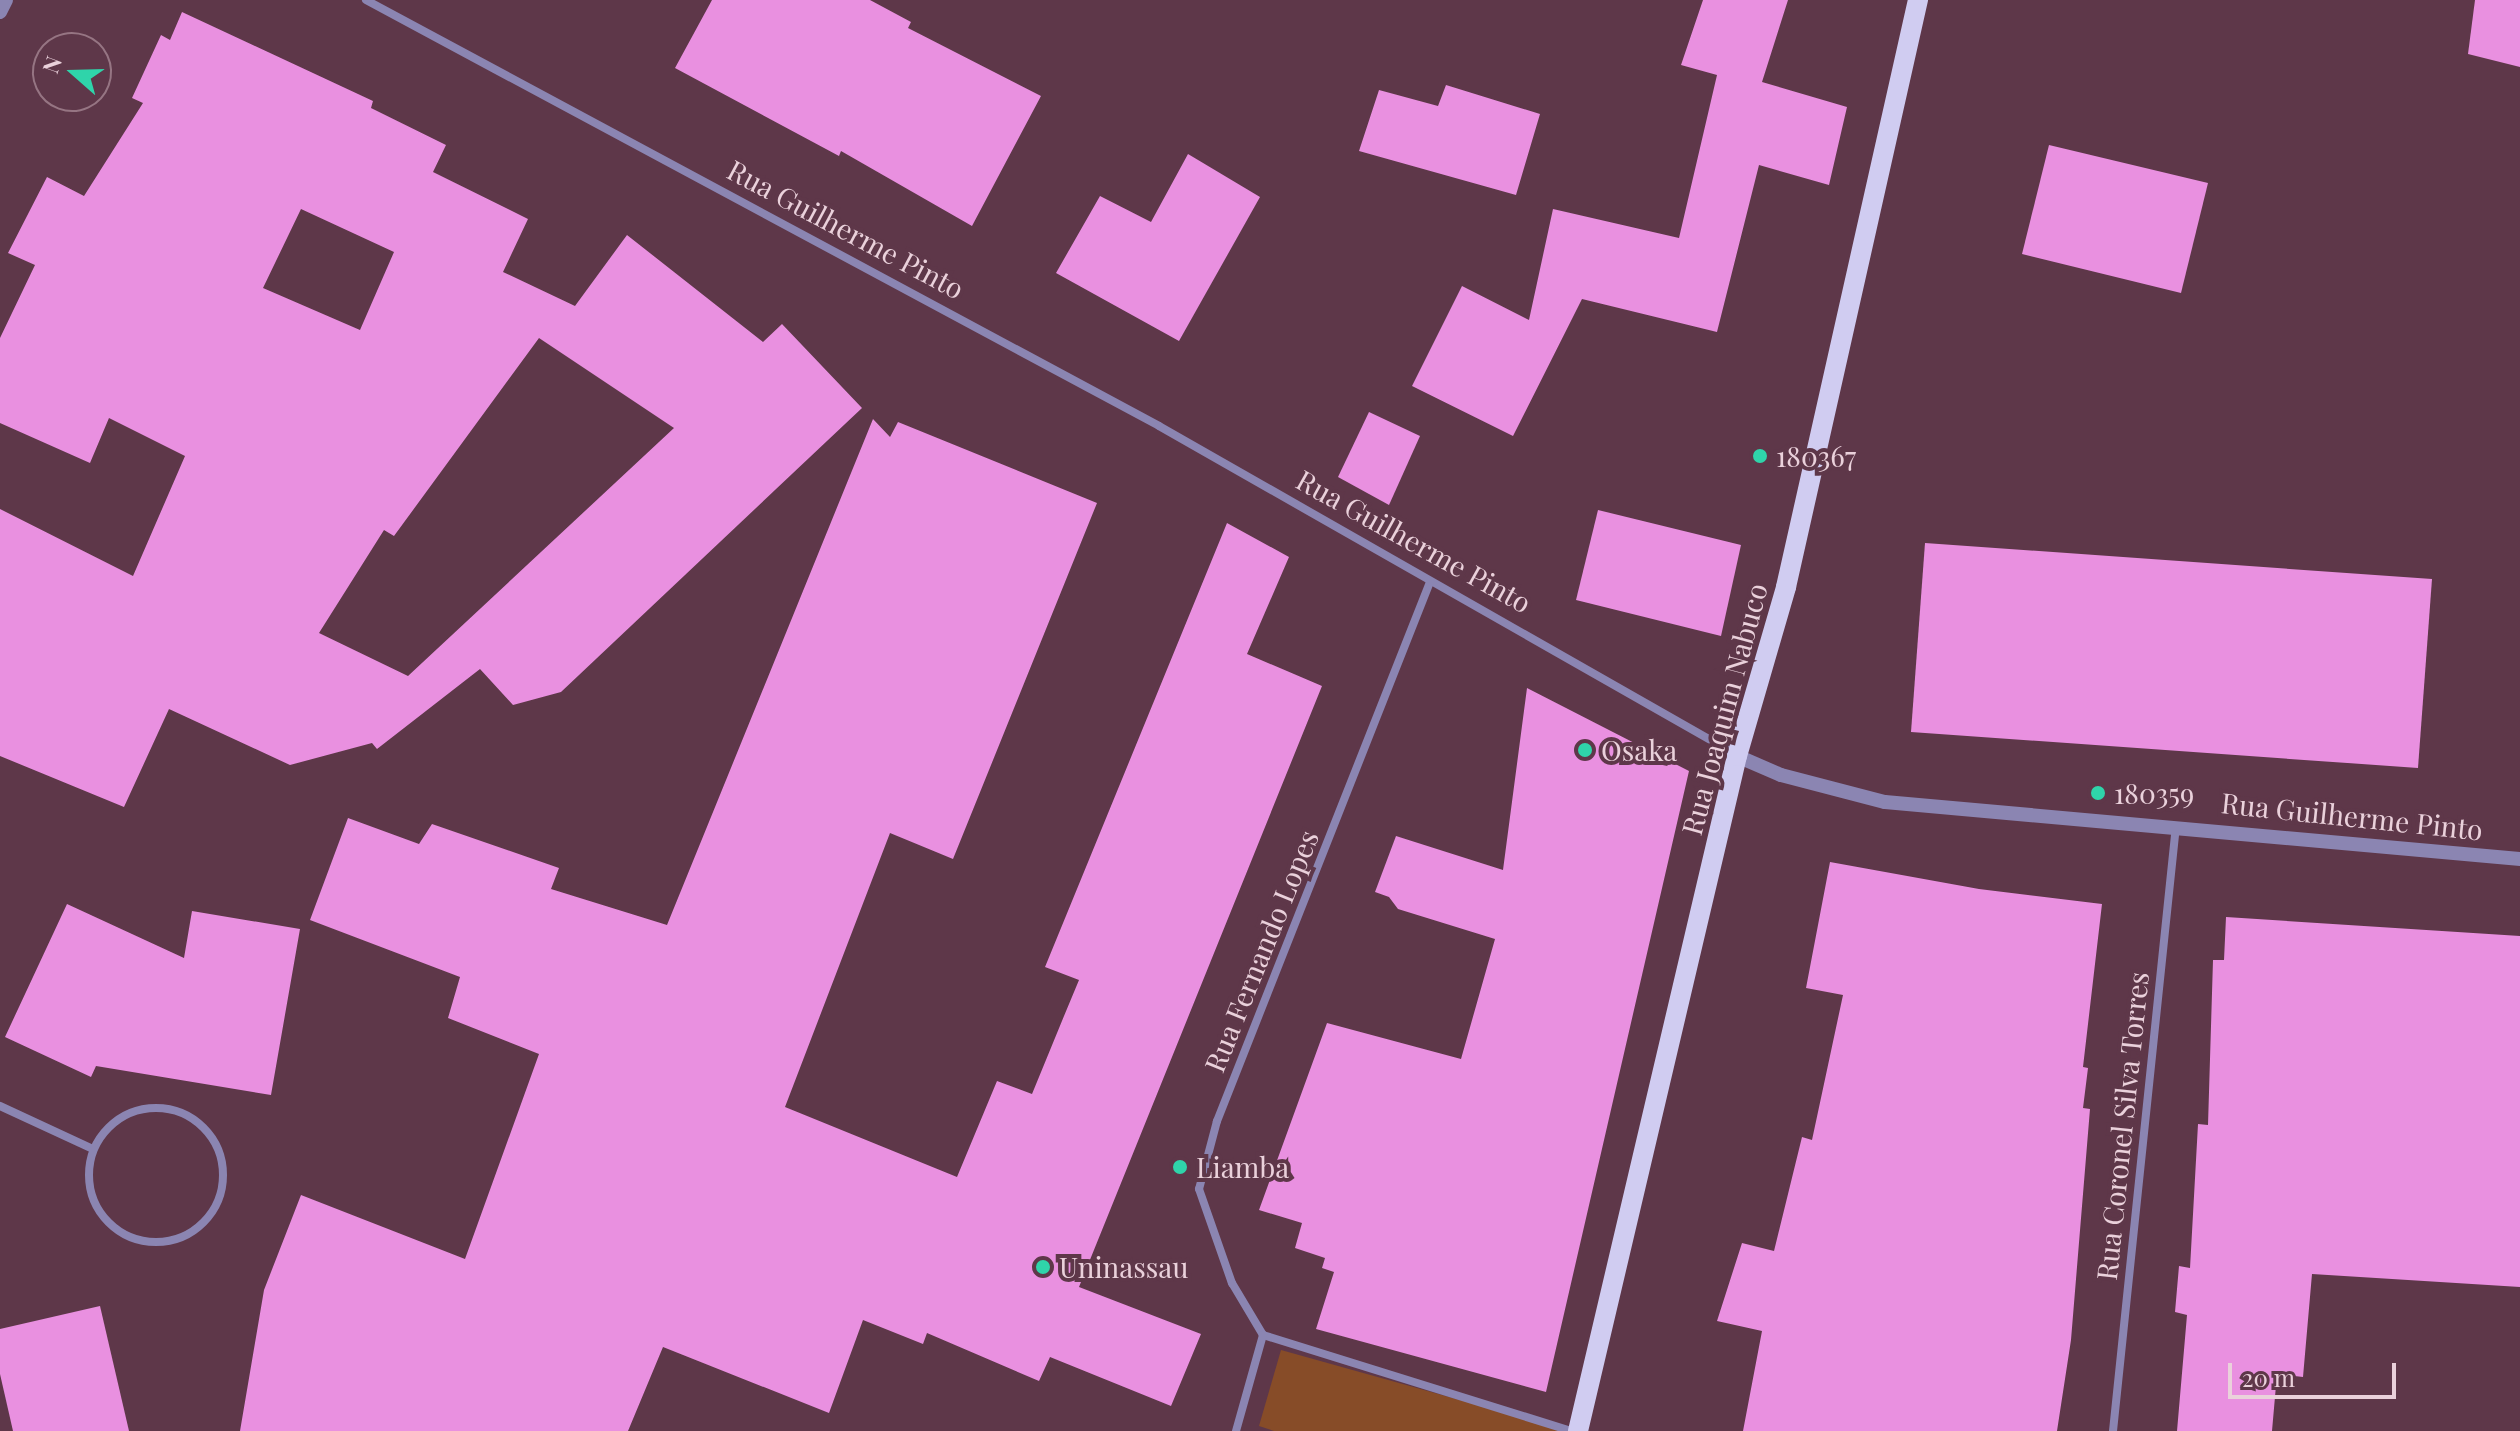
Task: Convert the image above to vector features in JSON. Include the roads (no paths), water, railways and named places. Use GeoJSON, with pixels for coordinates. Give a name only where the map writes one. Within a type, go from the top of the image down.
{"type":"FeatureCollection","features":[{"type":"Feature","properties":{"kind":"main road","name":"Rua Joaquim Nabuco"},"geometry":{"type":"LineString","coordinates":[[1578,1431],[1737,756],[1786,587],[1918,0]]}},
{"type":"Feature","properties":{"kind":"street"},"geometry":{"type":"LineString","coordinates":[[0,12],[6,0]]}},
{"type":"Feature","properties":{"kind":"street","name":"Rua Guilherme Pinto"},"geometry":{"type":"LineString","coordinates":[[366,0],[1159,426],[1737,756],[1781,775],[1885,802],[2176,825],[2520,859]]}},
{"type":"Feature","properties":{"kind":"street","name":"Rua Fernando Lopes"},"geometry":{"type":"LineString","coordinates":[[1263,1335],[1232,1283],[1208,1222],[1199,1189],[1203,1160],[1430,582]]}},
{"type":"Feature","properties":{"kind":"street","name":"Rua Coronel Silva Torres"},"geometry":{"type":"LineString","coordinates":[[2113,1431],[2176,825]]}},
{"type":"Feature","properties":{"kind":"street"},"geometry":{"type":"LineString","coordinates":[[0,1106],[93,1149]]}},
{"type":"Feature","properties":{"kind":"street"},"geometry":{"type":"LineString","coordinates":[[168,1107],[198,1121],[213,1137],[222,1158],[221,1194],[211,1215],[179,1238],[156,1243],[130,1237],[110,1224],[92,1197],[93,1149],[125,1114],[168,1107]]}},
{"type":"Feature","properties":{"kind":"street"},"geometry":{"type":"LineString","coordinates":[[1236,1431],[1263,1335],[1571,1431]]}},
{"type":"Feature","properties":{"kind":"place","name":"180367"},"geometry":{"type":"Point","coordinates":[1760,456]}},
{"type":"Feature","properties":{"kind":"place","name":"Osaka"},"geometry":{"type":"Point","coordinates":[1585,750]}},
{"type":"Feature","properties":{"kind":"place","name":"180359"},"geometry":{"type":"Point","coordinates":[2098,793]}},
{"type":"Feature","properties":{"kind":"place","name":"Liamba"},"geometry":{"type":"Point","coordinates":[1180,1167]}},
{"type":"Feature","properties":{"kind":"place","name":"Uninassau"},"geometry":{"type":"Point","coordinates":[1043,1267]}}]}
